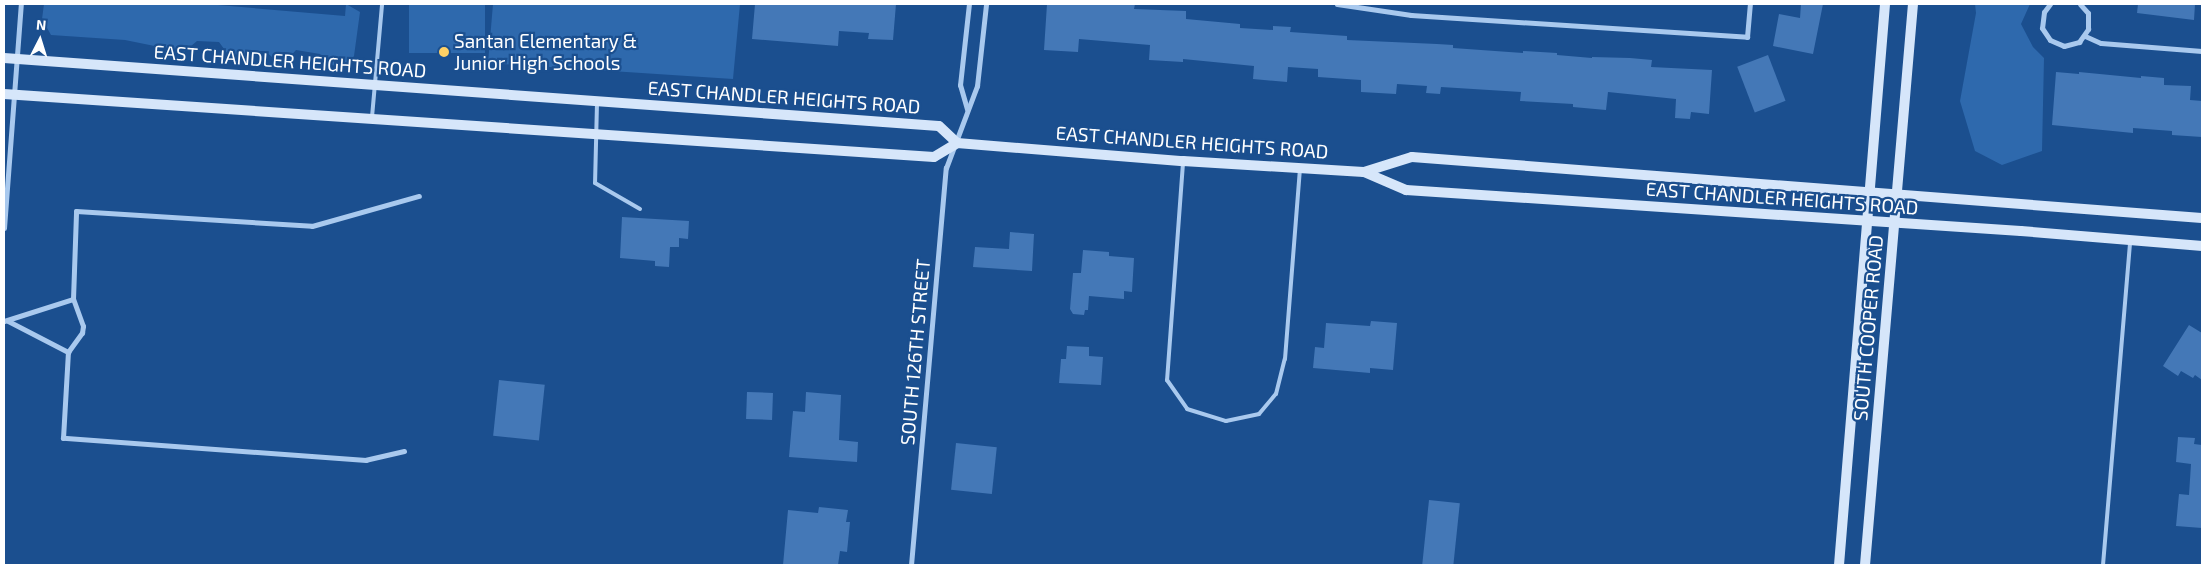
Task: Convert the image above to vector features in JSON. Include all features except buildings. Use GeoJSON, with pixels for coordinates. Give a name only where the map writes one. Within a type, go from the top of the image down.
{"type":"FeatureCollection","features":[{"type":"Feature","properties":{"kind":"main road","name":"SOUTH COOPER ROAD"},"geometry":{"type":"LineString","coordinates":[[1839,565],[1885,4]]}},
{"type":"Feature","properties":{"kind":"main road","name":"SOUTH COOPER ROAD"},"geometry":{"type":"LineString","coordinates":[[1865,565],[1913,4]]}},
{"type":"Feature","properties":{"kind":"main road","name":"EAST CHANDLER HEIGHTS ROAD"},"geometry":{"type":"LineString","coordinates":[[4,58],[939,126],[957,143],[1364,172],[1406,190],[2202,246]]}},
{"type":"Feature","properties":{"kind":"main road"},"geometry":{"type":"LineString","coordinates":[[9,94],[595,136],[934,157],[957,143]]}},
{"type":"Feature","properties":{"kind":"main road","name":"EAST CHANDLER HEIGHTS ROAD"},"geometry":{"type":"LineString","coordinates":[[1364,172],[1412,157],[2202,218]]}},
{"type":"Feature","properties":{"kind":"street"},"geometry":{"type":"LineString","coordinates":[[4,228],[9,94],[16,58],[21,4]]}},
{"type":"Feature","properties":{"kind":"street"},"geometry":{"type":"LineString","coordinates":[[967,109],[960,85],[969,4]]}},
{"type":"Feature","properties":{"kind":"street","name":"SOUTH 126TH STREET"},"geometry":{"type":"LineString","coordinates":[[912,565],[946,168],[977,86],[986,4]]}},
{"type":"Feature","properties":{"kind":"street"},"geometry":{"type":"LineString","coordinates":[[1337,4],[1411,15],[1747,37],[1750,4]]}},
{"type":"Feature","properties":{"kind":"street"},"geometry":{"type":"LineString","coordinates":[[2050,4],[2044,12],[2042,28],[2050,40],[2064,46],[2079,42],[2085,36],[2090,21],[2088,14],[2080,4]]}},
{"type":"Feature","properties":{"kind":"street"},"geometry":{"type":"LineString","coordinates":[[2085,36],[2101,43],[2202,51]]}},
{"type":"Feature","properties":{"kind":"street"},"geometry":{"type":"LineString","coordinates":[[404,451],[366,460],[63,438],[68,352],[82,333],[83,326],[74,299],[76,211],[312,226],[419,196]]}},
{"type":"Feature","properties":{"kind":"street"},"geometry":{"type":"LineString","coordinates":[[6,321],[74,299]]}},
{"type":"Feature","properties":{"kind":"street"},"geometry":{"type":"LineString","coordinates":[[6,321],[68,352]]}},
{"type":"Feature","properties":{"kind":"lane"},"geometry":{"type":"LineString","coordinates":[[372,120],[382,4]]}},
{"type":"Feature","properties":{"kind":"lane"},"geometry":{"type":"LineString","coordinates":[[597,101],[594,183],[640,208]]}},
{"type":"Feature","properties":{"kind":"lane"},"geometry":{"type":"LineString","coordinates":[[1183,160],[1167,380],[1187,409],[1226,420],[1259,414],[1276,394],[1285,359],[1300,168]]}},
{"type":"Feature","properties":{"kind":"lane"},"geometry":{"type":"LineString","coordinates":[[2103,565],[2130,240]]}},
{"type":"Feature","properties":{"kind":"shaded area"},"geometry":{"type":"Polygon","coordinates":[[[44,4],[206,4],[345,16],[346,4],[360,12],[354,56],[345,66],[328,65],[320,54],[296,50],[287,60],[272,57],[265,51],[251,51],[245,56],[227,53],[219,42],[197,41],[184,52],[125,40],[51,35],[42,19],[44,4]]]}},
{"type":"Feature","properties":{"kind":"shaded area"},"geometry":{"type":"Polygon","coordinates":[[[409,4],[485,4],[485,53],[409,53],[409,4]]]}},
{"type":"Feature","properties":{"kind":"shaded area"},"geometry":{"type":"Polygon","coordinates":[[[493,4],[740,4],[733,79],[488,63],[493,4]]]}},
{"type":"Feature","properties":{"kind":"shaded area"},"geometry":{"type":"Polygon","coordinates":[[[1975,4],[2030,4],[2021,24],[2033,47],[2044,58],[2042,151],[2002,165],[1975,151],[1960,101],[1976,13],[1975,4]]]}},
{"type":"Feature","properties":{"kind":"place","name":"Santan Elementary & Junior High Schools"},"geometry":{"type":"Point","coordinates":[444,52]}}]}
